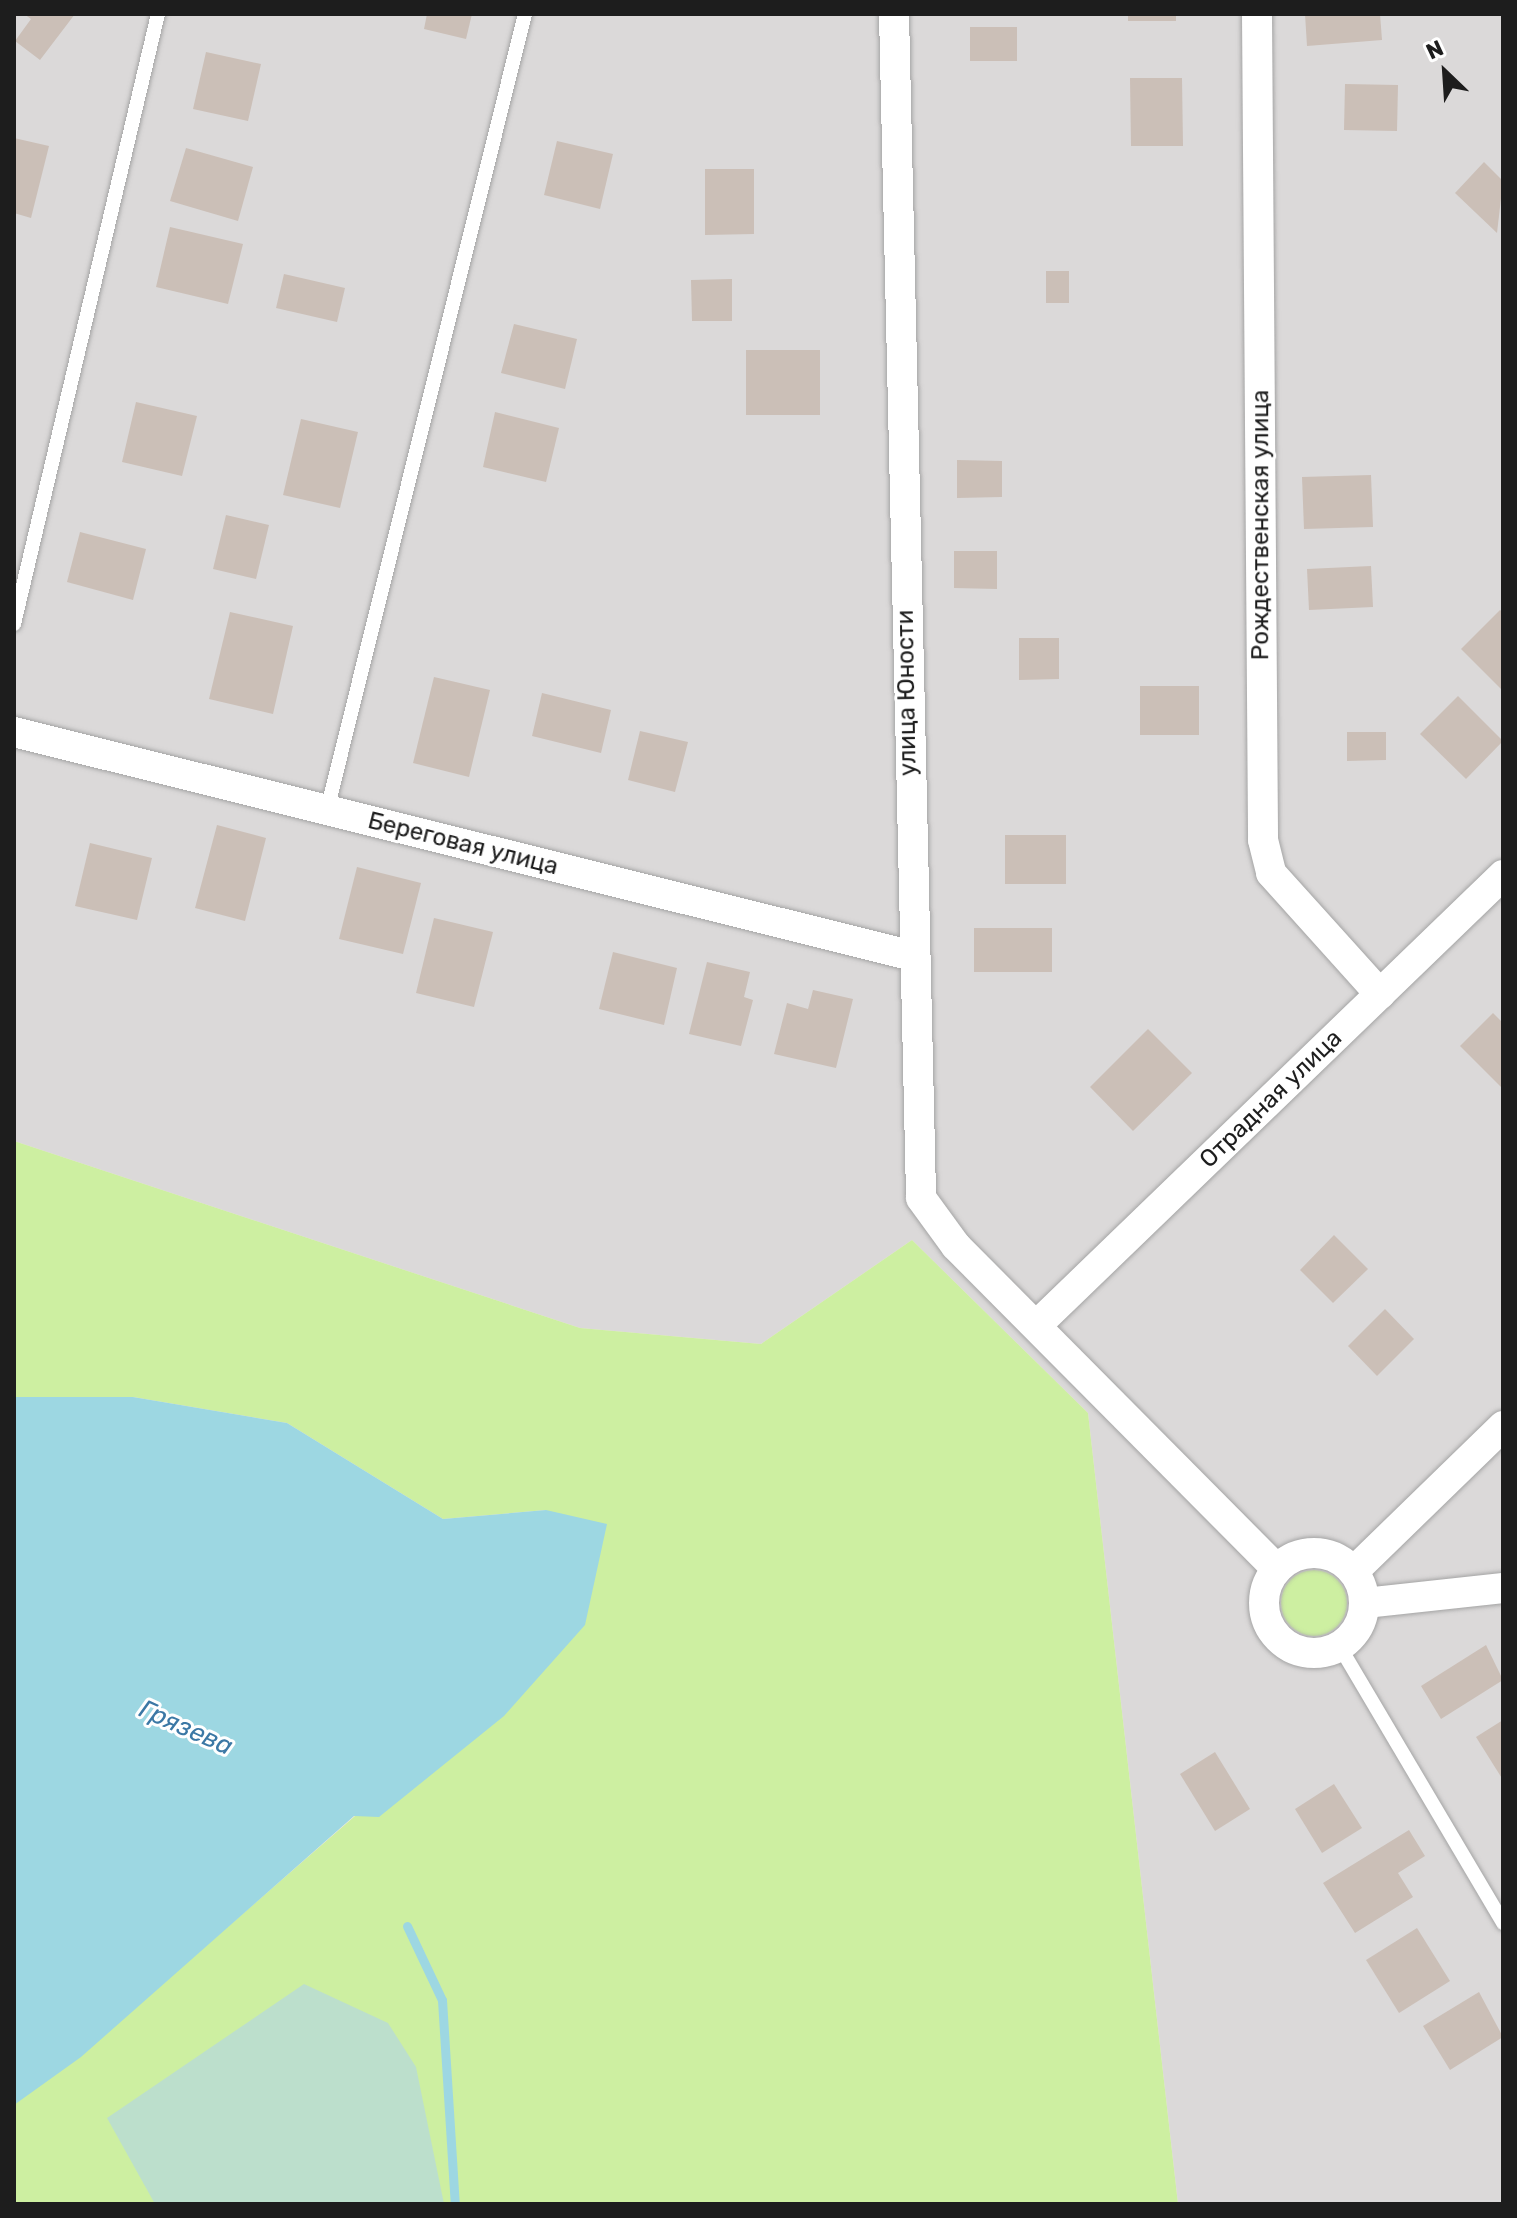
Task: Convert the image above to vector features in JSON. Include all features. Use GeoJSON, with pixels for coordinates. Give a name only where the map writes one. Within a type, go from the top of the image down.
{"type":"FeatureCollection","features":[{"type":"Feature","properties":{"kind":"street","name":"улица Юности"},"geometry":{"type":"LineString","coordinates":[[894,14],[913,956],[921,1198],[956,1246],[1039,1323],[1277,1569]]}},
{"type":"Feature","properties":{"kind":"street","name":"Рождественская улица"},"geometry":{"type":"LineString","coordinates":[[1257,14],[1263,840],[1280,885],[1380,994]]}},
{"type":"Feature","properties":{"kind":"street","name":"Береговая улица"},"geometry":{"type":"LineString","coordinates":[[14,732],[913,956]]}},
{"type":"Feature","properties":{"kind":"street","name":"Отрадная улица"},"geometry":{"type":"LineString","coordinates":[[1039,1323],[1503,875]]}},
{"type":"Feature","properties":{"kind":"street"},"geometry":{"type":"LineString","coordinates":[[1354,1571],[1503,1426]]}},
{"type":"Feature","properties":{"kind":"street"},"geometry":{"type":"LineString","coordinates":[[1307,1553],[1324,1553],[1354,1571],[1365,1603],[1362,1620],[1340,1647],[1308,1654],[1280,1641],[1264,1613],[1277,1569],[1307,1553]]}},
{"type":"Feature","properties":{"kind":"street"},"geometry":{"type":"LineString","coordinates":[[1365,1603],[1503,1588]]}},
{"type":"Feature","properties":{"kind":"lane"},"geometry":{"type":"LineString","coordinates":[[14,624],[158,14]]}},
{"type":"Feature","properties":{"kind":"lane"},"geometry":{"type":"LineString","coordinates":[[327,810],[525,14]]}},
{"type":"Feature","properties":{"kind":"lane"},"geometry":{"type":"LineString","coordinates":[[1340,1647],[1503,1923]]}},
{"type":"Feature","properties":{"kind":"shaded area"},"geometry":{"type":"Polygon","coordinates":[[[14,14],[1503,14],[1503,2204],[1178,2204],[1088,1413],[912,1240],[761,1344],[580,1328],[14,1141],[14,14]]]}},
{"type":"Feature","properties":{"kind":"green space"},"geometry":{"type":"Polygon","coordinates":[[[14,1141],[580,1328],[761,1344],[912,1240],[1088,1413],[1178,2204],[14,2204],[14,2101],[100,2038],[355,1816],[546,1510],[443,1519],[287,1423],[133,1397],[14,1397],[14,1141]]]}},
{"type":"Feature","properties":{"kind":"green space"},"geometry":{"type":"Polygon","coordinates":[[[1314,1570],[1327,1573],[1337,1580],[1344,1590],[1347,1603],[1344,1616],[1337,1626],[1327,1633],[1314,1636],[1301,1633],[1291,1626],[1284,1616],[1281,1603],[1284,1590],[1291,1580],[1301,1573],[1314,1570]]]}},
{"type":"Feature","properties":{"kind":"green space"},"geometry":{"type":"Polygon","coordinates":[[[304,1984],[388,2023],[416,2067],[444,2204],[155,2204],[107,2118],[304,1984]]]}},
{"type":"Feature","properties":{"kind":"water"},"geometry":{"type":"Polygon","coordinates":[[[14,1397],[133,1397],[287,1423],[443,1519],[546,1510],[607,1524],[585,1625],[504,1716],[379,1817],[354,1816],[81,2057],[14,2105],[14,1397]]]}},
{"type":"Feature","properties":{"kind":"building"},"geometry":{"type":"Polygon","coordinates":[[[24,14],[75,14],[40,60],[15,41],[31,19],[24,14]]]}},
{"type":"Feature","properties":{"kind":"building"},"geometry":{"type":"Polygon","coordinates":[[[427,14],[472,14],[466,39],[424,29],[427,14]]]}},
{"type":"Feature","properties":{"kind":"building"},"geometry":{"type":"Polygon","coordinates":[[[1128,14],[1176,14],[1176,21],[1128,21],[1128,14]]]}},
{"type":"Feature","properties":{"kind":"building"},"geometry":{"type":"Polygon","coordinates":[[[1305,14],[1380,14],[1382,40],[1307,46],[1305,14]]]}},
{"type":"Feature","properties":{"kind":"building"},"geometry":{"type":"Polygon","coordinates":[[[970,27],[1017,27],[1017,61],[970,61],[970,27]]]}},
{"type":"Feature","properties":{"kind":"building"},"geometry":{"type":"Polygon","coordinates":[[[206,52],[261,64],[248,121],[193,109],[206,52]]]}},
{"type":"Feature","properties":{"kind":"building"},"geometry":{"type":"Polygon","coordinates":[[[1130,78],[1182,78],[1183,146],[1131,146],[1130,78]]]}},
{"type":"Feature","properties":{"kind":"building"},"geometry":{"type":"Polygon","coordinates":[[[1345,84],[1398,85],[1397,131],[1344,130],[1345,84]]]}},
{"type":"Feature","properties":{"kind":"building"},"geometry":{"type":"Polygon","coordinates":[[[14,138],[49,146],[31,218],[14,213],[14,138]]]}},
{"type":"Feature","properties":{"kind":"building"},"geometry":{"type":"Polygon","coordinates":[[[557,141],[613,154],[600,209],[544,195],[557,141]]]}},
{"type":"Feature","properties":{"kind":"building"},"geometry":{"type":"Polygon","coordinates":[[[186,148],[253,167],[238,221],[170,201],[186,148]]]}},
{"type":"Feature","properties":{"kind":"building"},"geometry":{"type":"Polygon","coordinates":[[[1484,162],[1503,181],[1497,233],[1455,193],[1484,162]]]}},
{"type":"Feature","properties":{"kind":"building"},"geometry":{"type":"Polygon","coordinates":[[[705,169],[754,169],[754,234],[705,235],[705,169]]]}},
{"type":"Feature","properties":{"kind":"building"},"geometry":{"type":"Polygon","coordinates":[[[170,227],[243,244],[228,304],[156,287],[170,227]]]}},
{"type":"Feature","properties":{"kind":"building"},"geometry":{"type":"Polygon","coordinates":[[[1046,271],[1069,271],[1069,303],[1046,303],[1046,271]]]}},
{"type":"Feature","properties":{"kind":"building"},"geometry":{"type":"Polygon","coordinates":[[[284,274],[345,288],[337,322],[276,308],[284,274]]]}},
{"type":"Feature","properties":{"kind":"building"},"geometry":{"type":"Polygon","coordinates":[[[732,279],[732,321],[692,321],[691,280],[732,279]]]}},
{"type":"Feature","properties":{"kind":"building"},"geometry":{"type":"Polygon","coordinates":[[[514,324],[577,339],[565,389],[501,373],[514,324]]]}},
{"type":"Feature","properties":{"kind":"building"},"geometry":{"type":"Polygon","coordinates":[[[746,350],[820,350],[820,415],[746,415],[746,350]]]}},
{"type":"Feature","properties":{"kind":"building"},"geometry":{"type":"Polygon","coordinates":[[[136,402],[197,416],[182,476],[122,462],[136,402]]]}},
{"type":"Feature","properties":{"kind":"building"},"geometry":{"type":"Polygon","coordinates":[[[495,412],[559,428],[546,482],[483,467],[495,412]]]}},
{"type":"Feature","properties":{"kind":"building"},"geometry":{"type":"Polygon","coordinates":[[[301,419],[358,432],[340,508],[283,495],[301,419]]]}},
{"type":"Feature","properties":{"kind":"building"},"geometry":{"type":"Polygon","coordinates":[[[957,460],[1002,461],[1002,497],[957,498],[957,460]]]}},
{"type":"Feature","properties":{"kind":"building"},"geometry":{"type":"Polygon","coordinates":[[[1371,475],[1373,527],[1304,529],[1302,477],[1371,475]]]}},
{"type":"Feature","properties":{"kind":"building"},"geometry":{"type":"Polygon","coordinates":[[[226,515],[269,525],[256,579],[213,569],[226,515]]]}},
{"type":"Feature","properties":{"kind":"building"},"geometry":{"type":"Polygon","coordinates":[[[80,532],[146,549],[133,600],[67,582],[80,532]]]}},
{"type":"Feature","properties":{"kind":"building"},"geometry":{"type":"Polygon","coordinates":[[[954,551],[997,551],[997,589],[954,588],[954,551]]]}},
{"type":"Feature","properties":{"kind":"building"},"geometry":{"type":"Polygon","coordinates":[[[1371,566],[1373,607],[1309,610],[1307,569],[1371,566]]]}},
{"type":"Feature","properties":{"kind":"building"},"geometry":{"type":"Polygon","coordinates":[[[1500,610],[1503,612],[1503,691],[1461,649],[1500,610]]]}},
{"type":"Feature","properties":{"kind":"building"},"geometry":{"type":"Polygon","coordinates":[[[230,612],[293,626],[273,714],[209,699],[230,612]]]}},
{"type":"Feature","properties":{"kind":"building"},"geometry":{"type":"Polygon","coordinates":[[[1019,638],[1059,638],[1059,679],[1019,680],[1019,638]]]}},
{"type":"Feature","properties":{"kind":"building"},"geometry":{"type":"Polygon","coordinates":[[[434,677],[490,690],[469,777],[413,763],[434,677]]]}},
{"type":"Feature","properties":{"kind":"building"},"geometry":{"type":"Polygon","coordinates":[[[1140,686],[1199,686],[1199,735],[1140,735],[1140,686]]]}},
{"type":"Feature","properties":{"kind":"building"},"geometry":{"type":"Polygon","coordinates":[[[542,693],[611,710],[601,753],[532,736],[542,693]]]}},
{"type":"Feature","properties":{"kind":"building"},"geometry":{"type":"Polygon","coordinates":[[[1458,696],[1503,741],[1466,779],[1420,734],[1458,696]]]}},
{"type":"Feature","properties":{"kind":"building"},"geometry":{"type":"Polygon","coordinates":[[[640,731],[688,742],[675,792],[628,780],[640,731]]]}},
{"type":"Feature","properties":{"kind":"building"},"geometry":{"type":"Polygon","coordinates":[[[1347,732],[1386,732],[1386,760],[1347,761],[1347,732]]]}},
{"type":"Feature","properties":{"kind":"building"},"geometry":{"type":"Polygon","coordinates":[[[217,825],[266,838],[245,921],[195,908],[217,825]]]}},
{"type":"Feature","properties":{"kind":"building"},"geometry":{"type":"Polygon","coordinates":[[[1005,835],[1066,835],[1066,884],[1005,884],[1005,835]]]}},
{"type":"Feature","properties":{"kind":"building"},"geometry":{"type":"Polygon","coordinates":[[[90,843],[152,858],[137,920],[75,906],[90,843]]]}},
{"type":"Feature","properties":{"kind":"building"},"geometry":{"type":"Polygon","coordinates":[[[357,867],[421,883],[403,954],[339,939],[357,867]]]}},
{"type":"Feature","properties":{"kind":"building"},"geometry":{"type":"Polygon","coordinates":[[[434,918],[493,932],[474,1007],[416,993],[434,918]]]}},
{"type":"Feature","properties":{"kind":"building"},"geometry":{"type":"Polygon","coordinates":[[[974,928],[1052,928],[1052,972],[974,972],[974,928]]]}},
{"type":"Feature","properties":{"kind":"building"},"geometry":{"type":"Polygon","coordinates":[[[613,952],[677,968],[664,1025],[599,1009],[613,952]]]}},
{"type":"Feature","properties":{"kind":"building"},"geometry":{"type":"Polygon","coordinates":[[[707,962],[750,972],[744,997],[753,1000],[741,1046],[689,1034],[707,962]]]}},
{"type":"Feature","properties":{"kind":"building"},"geometry":{"type":"Polygon","coordinates":[[[813,990],[853,999],[836,1068],[774,1054],[787,1003],[808,1009],[813,990]]]}},
{"type":"Feature","properties":{"kind":"building"},"geometry":{"type":"Polygon","coordinates":[[[1493,1013],[1503,1023],[1503,1089],[1460,1046],[1493,1013]]]}},
{"type":"Feature","properties":{"kind":"building"},"geometry":{"type":"Polygon","coordinates":[[[1148,1029],[1192,1073],[1133,1131],[1090,1087],[1148,1029]]]}},
{"type":"Feature","properties":{"kind":"building"},"geometry":{"type":"Polygon","coordinates":[[[1334,1235],[1368,1269],[1333,1303],[1300,1270],[1334,1235]]]}},
{"type":"Feature","properties":{"kind":"building"},"geometry":{"type":"Polygon","coordinates":[[[1385,1309],[1414,1339],[1377,1376],[1348,1346],[1385,1309]]]}},
{"type":"Feature","properties":{"kind":"building"},"geometry":{"type":"Polygon","coordinates":[[[1486,1645],[1503,1680],[1441,1719],[1421,1686],[1486,1645]]]}},
{"type":"Feature","properties":{"kind":"building"},"geometry":{"type":"Polygon","coordinates":[[[1503,1720],[1503,1780],[1476,1737],[1503,1720]]]}},
{"type":"Feature","properties":{"kind":"building"},"geometry":{"type":"Polygon","coordinates":[[[1215,1752],[1250,1809],[1215,1831],[1180,1774],[1215,1752]]]}},
{"type":"Feature","properties":{"kind":"building"},"geometry":{"type":"Polygon","coordinates":[[[1334,1784],[1362,1828],[1322,1853],[1295,1809],[1334,1784]]]}},
{"type":"Feature","properties":{"kind":"building"},"geometry":{"type":"Polygon","coordinates":[[[1409,1830],[1425,1856],[1398,1873],[1413,1897],[1355,1933],[1323,1883],[1409,1830]]]}},
{"type":"Feature","properties":{"kind":"building"},"geometry":{"type":"Polygon","coordinates":[[[1417,1928],[1450,1981],[1399,2013],[1366,1960],[1417,1928]]]}},
{"type":"Feature","properties":{"kind":"building"},"geometry":{"type":"Polygon","coordinates":[[[1479,1992],[1503,2037],[1450,2070],[1423,2026],[1479,1992]]]}},
{"type":"Feature","properties":{"kind":"waterway","name":"Грязева"},"geometry":{"type":"LineString","coordinates":[[407,1926],[442,2000],[455,2204]]}}]}
